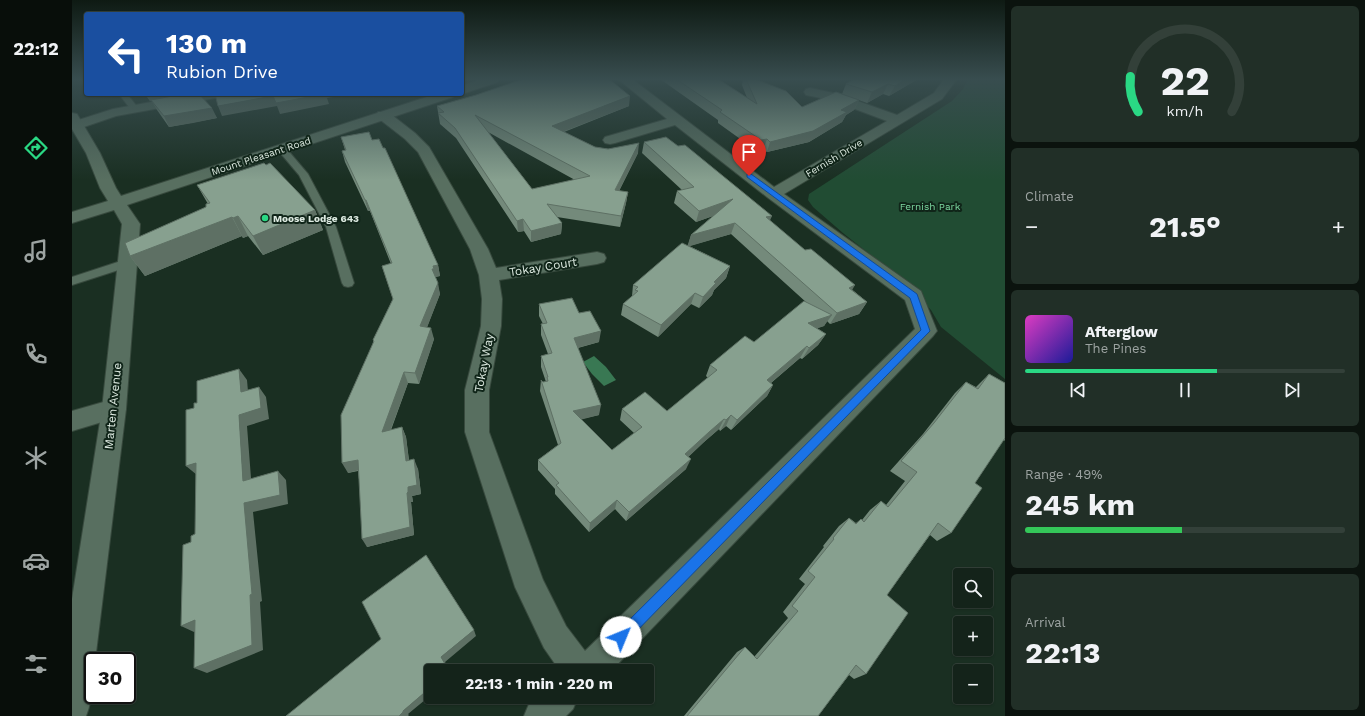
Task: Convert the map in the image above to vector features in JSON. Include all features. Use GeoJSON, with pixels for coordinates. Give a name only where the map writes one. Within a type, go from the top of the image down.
{"type":"FeatureCollection","features":[{"type":"Feature","properties":{"kind":"street"},"geometry":{"type":"LineString","coordinates":[[74,121],[116,112]]}},
{"type":"Feature","properties":{"kind":"street","name":"Mount Pleasant Road"},"geometry":{"type":"LineString","coordinates":[[72,218],[394,112]]}},
{"type":"Feature","properties":{"kind":"street"},"geometry":{"type":"LineString","coordinates":[[595,664],[926,331],[914,296],[773,194],[667,112]]}},
{"type":"Feature","properties":{"kind":"street"},"geometry":{"type":"LineString","coordinates":[[877,112],[898,120]]}},
{"type":"Feature","properties":{"kind":"street","name":"Fernish Drive"},"geometry":{"type":"LineString","coordinates":[[773,194],[911,112]]}},
{"type":"Feature","properties":{"kind":"street","name":"Tokay Way"},"geometry":{"type":"LineString","coordinates":[[383,116],[410,136],[424,150],[479,249],[489,275],[492,299],[491,326],[477,390],[477,432],[530,587],[555,637],[575,664]]}},
{"type":"Feature","properties":{"kind":"street"},"geometry":{"type":"LineString","coordinates":[[610,140],[677,120]]}},
{"type":"Feature","properties":{"kind":"street","name":"Marten Avenue"},"geometry":{"type":"LineString","coordinates":[[72,709],[114,409],[131,224],[108,188],[93,153],[74,121]]}},
{"type":"Feature","properties":{"kind":"street","name":"Tokay Court"},"geometry":{"type":"LineString","coordinates":[[489,275],[597,258]]}},
{"type":"Feature","properties":{"kind":"street"},"geometry":{"type":"LineString","coordinates":[[72,421],[114,409]]}},
{"type":"Feature","properties":{"kind":"street"},"geometry":{"type":"LineString","coordinates":[[541,716],[554,704]]}},
{"type":"Feature","properties":{"kind":"lane"},"geometry":{"type":"LineString","coordinates":[[282,149],[303,174],[331,228],[348,283]]}},
{"type":"Feature","properties":{"kind":"lane"},"geometry":{"type":"LineString","coordinates":[[72,281],[127,263]]}},
{"type":"Feature","properties":{"kind":"green space","name":"Fernish Park"},"geometry":{"type":"Polygon","coordinates":[[[934,112],[1005,112],[1005,379],[941,327],[931,310],[901,279],[813,207],[808,200],[809,194],[934,112]]]}},
{"type":"Feature","properties":{"kind":"shaded area"},"geometry":{"type":"Polygon","coordinates":[[[594,356],[606,367],[616,380],[604,386],[592,374],[583,362],[594,356]]]}},
{"type":"Feature","properties":{"kind":"building"},"geometry":{"type":"Polygon","coordinates":[[[161,112],[186,112],[164,116],[161,112]]]}},
{"type":"Feature","properties":{"kind":"building"},"geometry":{"type":"Polygon","coordinates":[[[587,112],[552,126],[595,147],[608,149],[639,143],[615,190],[628,192],[621,216],[547,204],[562,223],[531,231],[523,219],[517,221],[455,128],[438,113],[587,112]],[[475,115],[532,189],[590,176],[475,115]]]}},
{"type":"Feature","properties":{"kind":"building"},"geometry":{"type":"Polygon","coordinates":[[[721,112],[846,112],[813,131],[770,142],[767,139],[761,140],[721,112]]]}},
{"type":"Feature","properties":{"kind":"building"},"geometry":{"type":"Polygon","coordinates":[[[369,132],[372,140],[379,139],[383,148],[385,148],[438,265],[433,266],[434,269],[432,269],[438,283],[420,326],[431,328],[415,373],[404,372],[382,432],[402,427],[406,461],[414,459],[417,485],[408,487],[407,493],[410,527],[362,539],[358,460],[342,463],[341,415],[374,341],[373,340],[393,299],[382,266],[392,263],[366,200],[342,151],[346,150],[341,137],[369,132]]]}},
{"type":"Feature","properties":{"kind":"building"},"geometry":{"type":"Polygon","coordinates":[[[666,137],[678,146],[685,145],[772,216],[766,217],[805,250],[811,249],[855,285],[849,288],[867,302],[837,313],[735,223],[691,235],[733,199],[699,211],[677,191],[694,187],[644,142],[666,137]]]}},
{"type":"Feature","properties":{"kind":"building"},"geometry":{"type":"Polygon","coordinates":[[[264,163],[266,165],[270,163],[315,210],[253,236],[238,216],[232,217],[130,256],[125,243],[206,207],[206,204],[210,203],[197,185],[264,163]]]}},
{"type":"Feature","properties":{"kind":"building"},"geometry":{"type":"Polygon","coordinates":[[[682,243],[730,266],[714,282],[716,283],[703,297],[695,293],[661,325],[623,304],[638,291],[635,290],[638,287],[633,285],[682,243]]]}},
{"type":"Feature","properties":{"kind":"building"},"geometry":{"type":"Polygon","coordinates":[[[572,298],[579,313],[590,311],[601,331],[574,338],[601,405],[573,411],[612,450],[642,427],[622,409],[645,392],[667,411],[717,370],[710,365],[745,336],[754,342],[804,301],[832,315],[808,323],[826,334],[809,348],[807,346],[767,380],[773,385],[737,420],[731,415],[726,420],[724,419],[685,454],[691,459],[629,512],[617,500],[590,523],[556,485],[559,483],[538,460],[561,443],[541,380],[543,382],[548,381],[541,356],[552,353],[541,324],[547,323],[539,304],[572,298]]]}},
{"type":"Feature","properties":{"kind":"building"},"geometry":{"type":"Polygon","coordinates":[[[239,369],[241,392],[259,387],[261,408],[239,415],[243,481],[278,471],[280,495],[244,503],[252,594],[250,595],[252,645],[194,668],[195,620],[181,626],[183,545],[191,542],[191,536],[195,534],[196,463],[186,466],[186,410],[194,408],[194,403],[197,403],[197,381],[239,369]]]}},
{"type":"Feature","properties":{"kind":"building"},"geometry":{"type":"Polygon","coordinates":[[[989,374],[1005,383],[1005,438],[975,483],[982,488],[951,533],[938,523],[887,595],[908,613],[866,674],[856,665],[818,716],[687,716],[745,647],[757,659],[798,611],[792,606],[815,577],[808,571],[849,518],[856,524],[861,519],[864,522],[881,501],[888,507],[917,472],[901,461],[934,423],[966,382],[978,389],[989,374]]]}},
{"type":"Feature","properties":{"kind":"building"},"geometry":{"type":"Polygon","coordinates":[[[426,555],[474,630],[441,657],[445,664],[424,664],[424,693],[399,716],[286,716],[381,639],[362,602],[426,555]]]}},
{"type":"Feature","properties":{"kind":"place","name":"Moose Lodge 643"},"geometry":{"type":"Point","coordinates":[265,218]}},
{"type":"Feature","properties":{"kind":"route"},"geometry":{"type":"LineString","coordinates":[[621,637],[926,331],[914,296],[749,176]]}}]}
